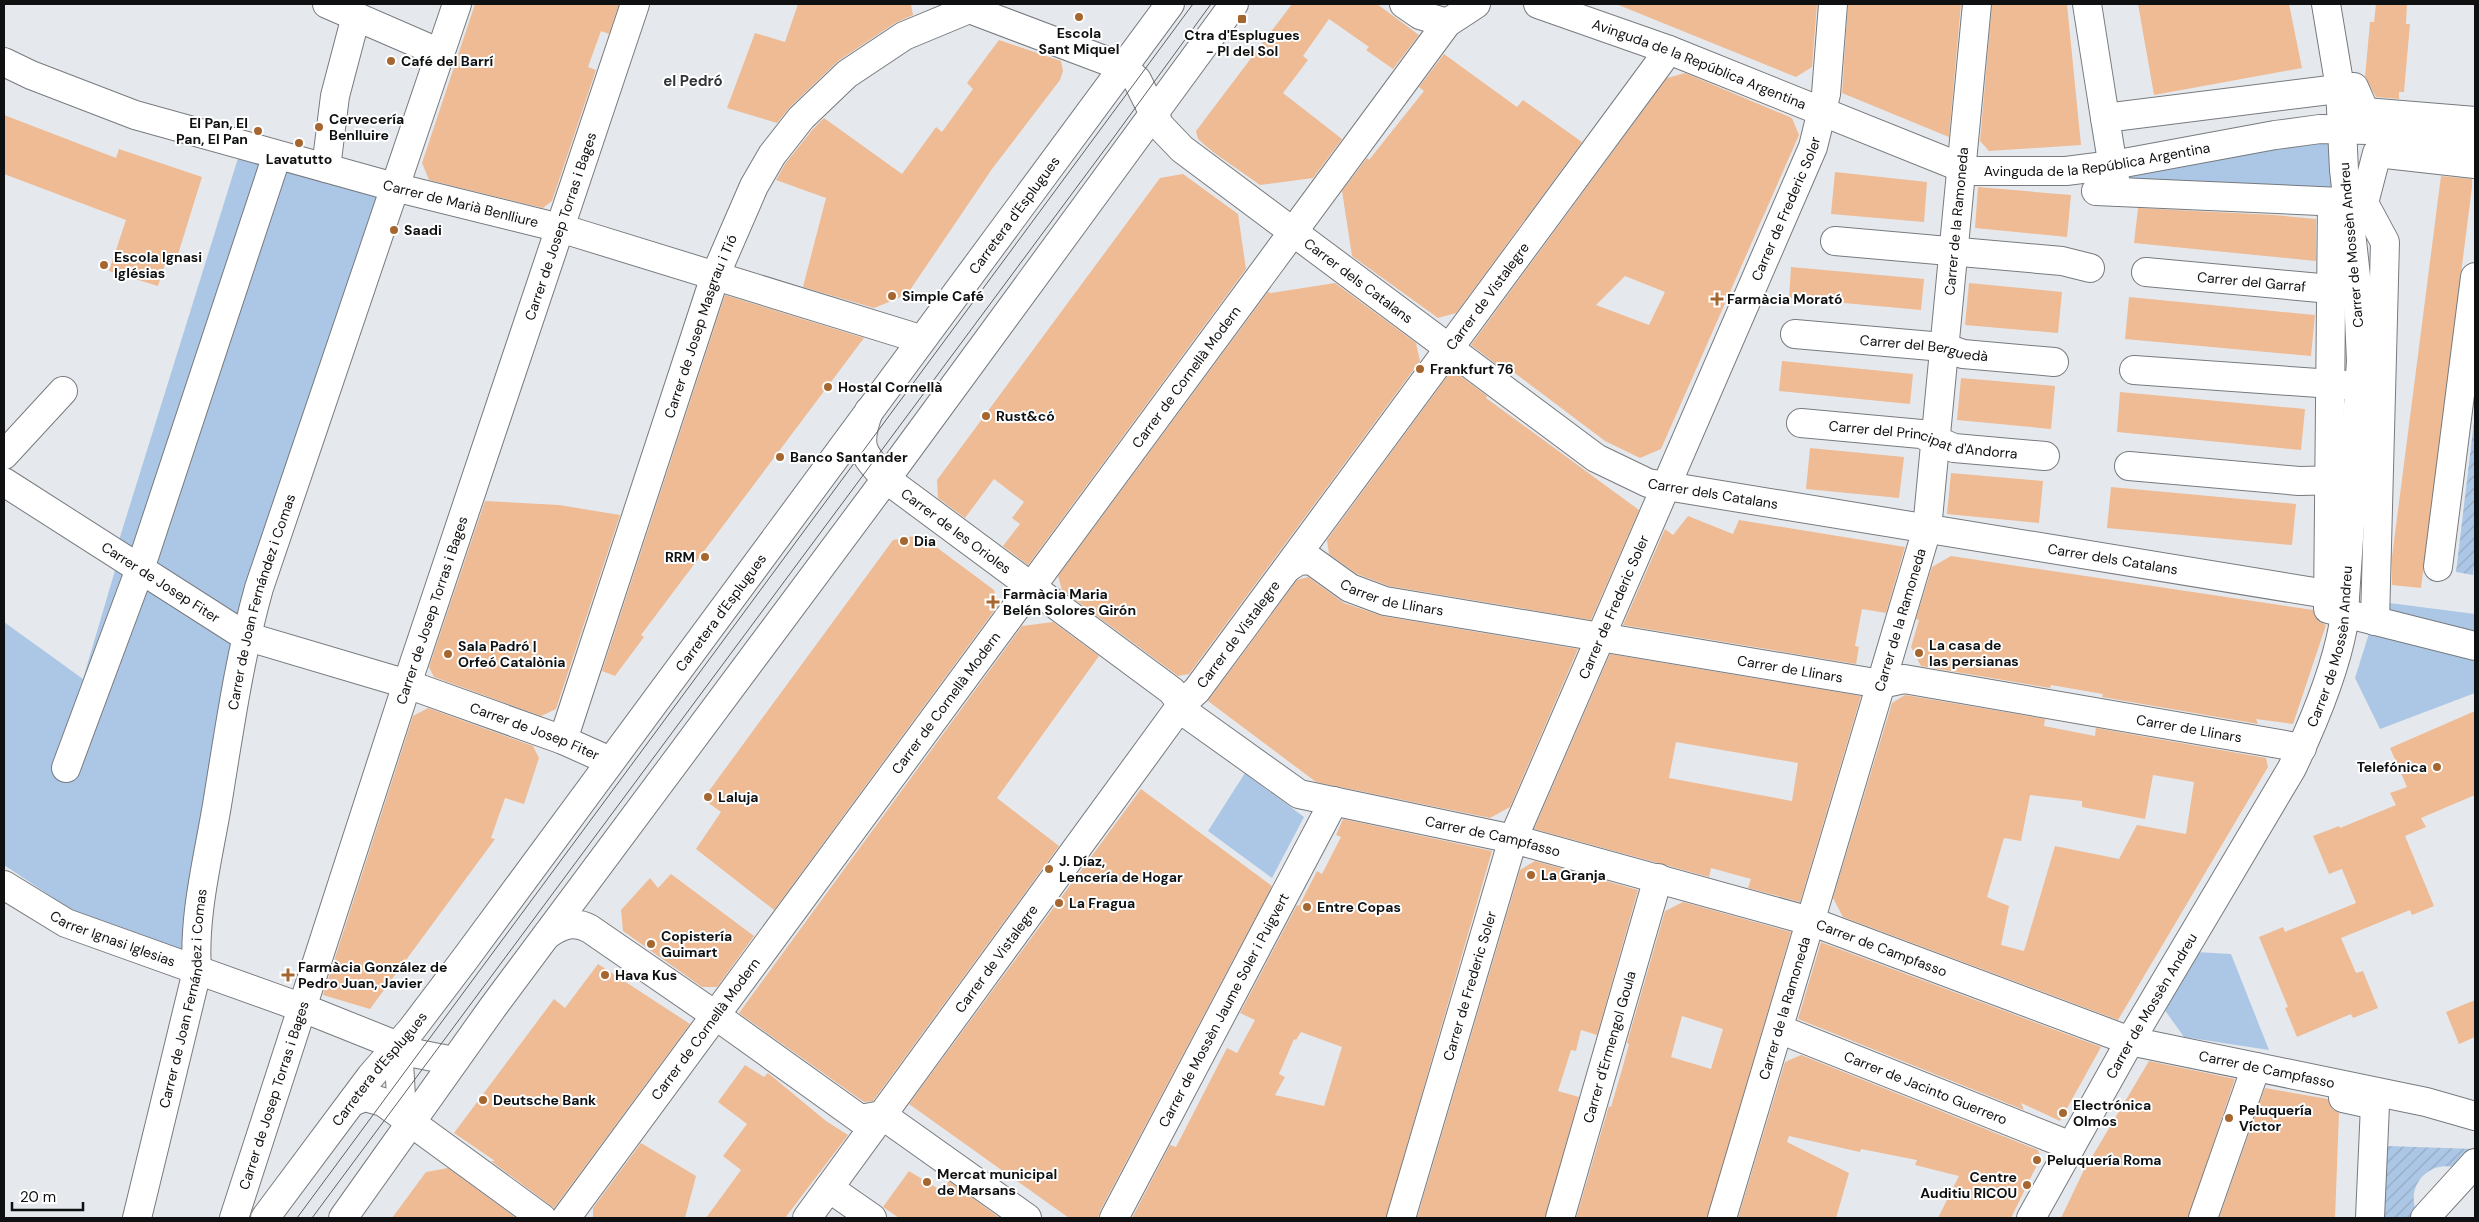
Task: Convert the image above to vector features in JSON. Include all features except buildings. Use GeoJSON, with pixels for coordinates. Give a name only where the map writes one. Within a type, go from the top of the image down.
{"type":"FeatureCollection","features":[{"type":"Feature","properties":{"kind":"street"},"geometry":{"type":"LineString","coordinates":[[327,4],[440,53]]}},
{"type":"Feature","properties":{"kind":"street","name":"Carrer de Joan Fernández i Comas"},"geometry":{"type":"LineString","coordinates":[[137,1218],[197,972],[195,948],[204,881],[245,636],[259,588],[457,4]]}},
{"type":"Feature","properties":{"kind":"street","name":"Carrer de Josep Torras i Bages"},"geometry":{"type":"LineString","coordinates":[[234,1218],[407,684],[635,4]]}},
{"type":"Feature","properties":{"kind":"street","name":"Carretera d'Esplugues"},"geometry":{"type":"LineString","coordinates":[[265,1218],[352,1102],[465,959],[920,339],[1170,4]]}},
{"type":"Feature","properties":{"kind":"street"},"geometry":{"type":"LineString","coordinates":[[343,1218],[407,1119],[454,1061],[886,479],[1234,4]]}},
{"type":"Feature","properties":{"kind":"street"},"geometry":{"type":"LineString","coordinates":[[1404,4],[1420,15],[1446,23]]}},
{"type":"Feature","properties":{"kind":"street","name":"Carrer de Cornellà Modern"},"geometry":{"type":"LineString","coordinates":[[566,1218],[1032,588],[1446,23],[1476,4]]}},
{"type":"Feature","properties":{"kind":"street","name":"Avinguda de la República Argentina"},"geometry":{"type":"LineString","coordinates":[[1538,4],[1669,50],[1960,168],[1979,172],[2066,171],[2113,165],[2275,135],[2342,129],[2418,132],[2475,144]]}},
{"type":"Feature","properties":{"kind":"street","name":"Carrer de Frederic Soler"},"geometry":{"type":"LineString","coordinates":[[1401,1218],[1513,839],[1813,147],[1823,112],[1833,4]]}},
{"type":"Feature","properties":{"kind":"street","name":"Carrer de la Ramoneda"},"geometry":{"type":"LineString","coordinates":[[1722,1218],[1928,529],[1943,347],[1976,4]]}},
{"type":"Feature","properties":{"kind":"street"},"geometry":{"type":"LineString","coordinates":[[2087,4],[2113,165],[2107,192],[2348,202],[2385,242],[2375,621]]}},
{"type":"Feature","properties":{"kind":"street","name":"Carrer de Mossèn Andreu"},"geometry":{"type":"LineString","coordinates":[[2031,1218],[2071,1146],[2252,840],[2302,748],[2339,646],[2342,480],[2361,386],[2356,277],[2348,202],[2340,88],[2326,4]]}},
{"type":"Feature","properties":{"kind":"street"},"geometry":{"type":"LineString","coordinates":[[962,6],[1123,67]]}},
{"type":"Feature","properties":{"kind":"street","name":"Carrer de Josep Masgrau i Tió"},"geometry":{"type":"LineString","coordinates":[[563,740],[715,276],[754,186],[772,155],[801,118],[847,74],[904,36],[962,6]]}},
{"type":"Feature","properties":{"kind":"street"},"geometry":{"type":"LineString","coordinates":[[326,168],[335,96],[356,16]]}},
{"type":"Feature","properties":{"kind":"street","name":"Carrer de Vistalegre"},"geometry":{"type":"LineString","coordinates":[[807,1218],[1182,704],[1197,690],[1289,567],[1669,50]]}},
{"type":"Feature","properties":{"kind":"street","name":"Carrer de Marià Benlliure"},"geometry":{"type":"LineString","coordinates":[[4,62],[31,75],[135,115],[394,187],[560,228],[920,339]]}},
{"type":"Feature","properties":{"kind":"street","name":"Carrer dels Catalans"},"geometry":{"type":"LineString","coordinates":[[1123,67],[1137,80],[1153,114],[1166,134],[1182,149],[1596,458],[1648,483],[1928,529],[2339,601],[2375,621],[2475,646]]}},
{"type":"Feature","properties":{"kind":"street"},"geometry":{"type":"LineString","coordinates":[[2105,118],[2354,87],[2365,112],[2475,121]]}},
{"type":"Feature","properties":{"kind":"street"},"geometry":{"type":"LineString","coordinates":[[2128,466],[2299,481],[2342,480],[2330,384],[2331,288],[2348,202],[2377,153],[2475,164]]}},
{"type":"Feature","properties":{"kind":"street"},"geometry":{"type":"LineString","coordinates":[[66,768],[140,569],[277,154]]}},
{"type":"Feature","properties":{"kind":"street"},"geometry":{"type":"LineString","coordinates":[[1835,241],[2062,261],[2090,268]]}},
{"type":"Feature","properties":{"kind":"street","name":"Carrer del Garraf"},"geometry":{"type":"LineString","coordinates":[[2146,272],[2331,288],[2356,277]]}},
{"type":"Feature","properties":{"kind":"street"},"geometry":{"type":"LineString","coordinates":[[2438,567],[2475,277]]}},
{"type":"Feature","properties":{"kind":"street","name":"Carrer del Berguedà"},"geometry":{"type":"LineString","coordinates":[[1795,334],[1943,347],[1964,354],[2054,362]]}},
{"type":"Feature","properties":{"kind":"street"},"geometry":{"type":"LineString","coordinates":[[2134,370],[2361,386]]}},
{"type":"Feature","properties":{"kind":"street"},"geometry":{"type":"LineString","coordinates":[[4,455],[63,391]]}},
{"type":"Feature","properties":{"kind":"street","name":"Carrer de les Orioles"},"geometry":{"type":"LineString","coordinates":[[869,411],[861,432],[862,444],[867,458],[886,479],[1172,691],[1190,716],[1286,787]]}},
{"type":"Feature","properties":{"kind":"street","name":"Carrer del Principat d'Andorra"},"geometry":{"type":"LineString","coordinates":[[1801,423],[1921,434],[1954,448],[2045,456]]}},
{"type":"Feature","properties":{"kind":"street","name":"Carrer de Josep Fiter"},"geometry":{"type":"LineString","coordinates":[[4,482],[245,636],[407,684],[563,740],[610,762]]}},
{"type":"Feature","properties":{"kind":"street","name":"Carrer de Llinars"},"geometry":{"type":"LineString","coordinates":[[1289,567],[1298,561],[1310,560],[1350,588],[1385,601],[1881,684],[1904,679],[2302,748]]}},
{"type":"Feature","properties":{"kind":"street","name":"Carrer de Campfasso"},"geometry":{"type":"LineString","coordinates":[[1286,787],[1299,794],[1513,839],[1810,921],[2133,1041],[2254,1073],[2364,1098],[2426,1102],[2475,1116]]}},
{"type":"Feature","properties":{"kind":"street","name":"Carrer de Mossèn Jaume Soler i Puigvert"},"geometry":{"type":"LineString","coordinates":[[1114,1218],[1334,801]]}},
{"type":"Feature","properties":{"kind":"street","name":"Carrer d'Ermengol Goula"},"geometry":{"type":"LineString","coordinates":[[1560,1218],[1658,878]]}},
{"type":"Feature","properties":{"kind":"street","name":"Carrer Ignasi Iglesias"},"geometry":{"type":"LineString","coordinates":[[4,884],[66,923],[197,972],[303,1008],[425,1056],[454,1061]]}},
{"type":"Feature","properties":{"kind":"street"},"geometry":{"type":"LineString","coordinates":[[547,935],[562,926],[570,924],[584,926],[715,1015],[860,1119],[882,1115],[1027,1218]]}},
{"type":"Feature","properties":{"kind":"street","name":"Carrer de Jacinto Guerrero"},"geometry":{"type":"LineString","coordinates":[[1778,1029],[2071,1146]]}},
{"type":"Feature","properties":{"kind":"street"},"geometry":{"type":"LineString","coordinates":[[398,1044],[407,1119]]}},
{"type":"Feature","properties":{"kind":"street"},"geometry":{"type":"LineString","coordinates":[[2203,1218],[2254,1073]]}},
{"type":"Feature","properties":{"kind":"street"},"geometry":{"type":"LineString","coordinates":[[352,1102],[360,1098],[371,1097],[383,1102],[542,1218]]}},
{"type":"Feature","properties":{"kind":"street"},"geometry":{"type":"LineString","coordinates":[[2364,1098],[2475,1130]]}},
{"type":"Feature","properties":{"kind":"street"},"geometry":{"type":"LineString","coordinates":[[2354,1218],[2364,1098]]}},
{"type":"Feature","properties":{"kind":"street"},"geometry":{"type":"LineString","coordinates":[[2364,1098],[2370,1218]]}},
{"type":"Feature","properties":{"kind":"street"},"geometry":{"type":"LineString","coordinates":[[2425,1218],[2475,1163]]}},
{"type":"Feature","properties":{"kind":"street"},"geometry":{"type":"LineString","coordinates":[[829,1188],[872,1218]]}},
{"type":"Feature","properties":{"kind":"shaded area"},"geometry":{"type":"Polygon","coordinates":[[[2336,135],[2351,273],[2323,211],[2087,174],[2336,135]]]}},
{"type":"Feature","properties":{"kind":"shaded area"},"geometry":{"type":"Polygon","coordinates":[[[239,155],[380,195],[239,620],[115,553],[239,155]]]}},
{"type":"Feature","properties":{"kind":"shaded area"},"geometry":{"type":"Polygon","coordinates":[[[2475,413],[2475,556],[2473,575],[2456,572],[2475,413]]]}},
{"type":"Feature","properties":{"kind":"shaded area"},"geometry":{"type":"Polygon","coordinates":[[[116,567],[244,643],[182,954],[73,911],[4,865],[4,622],[83,679],[116,567]]]}},
{"type":"Feature","properties":{"kind":"shaded area"},"geometry":{"type":"Polygon","coordinates":[[[2374,601],[2475,614],[2475,693],[2380,729],[2355,678],[2371,627],[2374,601]]]}},
{"type":"Feature","properties":{"kind":"shaded area"},"geometry":{"type":"Polygon","coordinates":[[[1245,773],[1304,817],[1272,878],[1208,831],[1245,773]]]}},
{"type":"Feature","properties":{"kind":"shaded area"},"geometry":{"type":"Polygon","coordinates":[[[2196,952],[2231,954],[2269,1050],[2184,1037],[2164,1009],[2196,952]]]}},
{"type":"Feature","properties":{"kind":"shaded area"},"geometry":{"type":"Polygon","coordinates":[[[2387,1146],[2475,1149],[2459,1169],[2448,1166],[2438,1167],[2422,1177],[2414,1194],[2414,1204],[2418,1215],[2416,1218],[2384,1218],[2387,1146]]]}},
{"type":"Feature","properties":{"kind":"tram line"},"geometry":{"type":"LineString","coordinates":[[297,1218],[1193,4]]}},
{"type":"Feature","properties":{"kind":"tram line"},"geometry":{"type":"LineString","coordinates":[[312,1218],[1211,4]]}},
{"type":"Feature","properties":{"kind":"place","name":"Escola Sant Miquel"},"geometry":{"type":"Point","coordinates":[1079,17]}},
{"type":"Feature","properties":{"kind":"place","name":"Ctra d'Esplugues - Pl del Sol"},"geometry":{"type":"Point","coordinates":[1242,19]}},
{"type":"Feature","properties":{"kind":"place","name":"Café del Barrí"},"geometry":{"type":"Point","coordinates":[391,61]}},
{"type":"Feature","properties":{"kind":"place","name":"Cervecería Benlluire"},"geometry":{"type":"Point","coordinates":[319,127]}},
{"type":"Feature","properties":{"kind":"place","name":"El Pan, El Pan, El Pan"},"geometry":{"type":"Point","coordinates":[258,131]}},
{"type":"Feature","properties":{"kind":"place","name":"Lavatutto"},"geometry":{"type":"Point","coordinates":[299,143]}},
{"type":"Feature","properties":{"kind":"place","name":"Saadi"},"geometry":{"type":"Point","coordinates":[394,230]}},
{"type":"Feature","properties":{"kind":"place","name":"Escola Ignasi Iglésias"},"geometry":{"type":"Point","coordinates":[104,265]}},
{"type":"Feature","properties":{"kind":"place","name":"Simple Café"},"geometry":{"type":"Point","coordinates":[892,296]}},
{"type":"Feature","properties":{"kind":"place","name":"Farmàcia Morató"},"geometry":{"type":"Point","coordinates":[1717,299]}},
{"type":"Feature","properties":{"kind":"place","name":"Frankfurt 76"},"geometry":{"type":"Point","coordinates":[1420,369]}},
{"type":"Feature","properties":{"kind":"place","name":"Hostal Cornellà"},"geometry":{"type":"Point","coordinates":[828,387]}},
{"type":"Feature","properties":{"kind":"place","name":"Rust&có"},"geometry":{"type":"Point","coordinates":[986,416]}},
{"type":"Feature","properties":{"kind":"place","name":"Banco Santander"},"geometry":{"type":"Point","coordinates":[780,457]}},
{"type":"Feature","properties":{"kind":"place","name":"Dia"},"geometry":{"type":"Point","coordinates":[904,541]}},
{"type":"Feature","properties":{"kind":"place","name":"RRM"},"geometry":{"type":"Point","coordinates":[705,557]}},
{"type":"Feature","properties":{"kind":"place","name":"Farmàcia Maria Belén Solores Girón"},"geometry":{"type":"Point","coordinates":[993,602]}},
{"type":"Feature","properties":{"kind":"place","name":"La casa de las persianas"},"geometry":{"type":"Point","coordinates":[1919,653]}},
{"type":"Feature","properties":{"kind":"place","name":"Sala Padró | Orfeó Catalònia"},"geometry":{"type":"Point","coordinates":[448,654]}},
{"type":"Feature","properties":{"kind":"place","name":"Telefónica"},"geometry":{"type":"Point","coordinates":[2437,767]}},
{"type":"Feature","properties":{"kind":"place","name":"Laluja"},"geometry":{"type":"Point","coordinates":[708,797]}},
{"type":"Feature","properties":{"kind":"place","name":"J. Díaz, Lencería de Hogar"},"geometry":{"type":"Point","coordinates":[1049,869]}},
{"type":"Feature","properties":{"kind":"place","name":"La Granja"},"geometry":{"type":"Point","coordinates":[1531,875]}},
{"type":"Feature","properties":{"kind":"place","name":"La Fragua"},"geometry":{"type":"Point","coordinates":[1059,903]}},
{"type":"Feature","properties":{"kind":"place","name":"Entre Copas"},"geometry":{"type":"Point","coordinates":[1307,907]}},
{"type":"Feature","properties":{"kind":"place","name":"Copistería Guimart"},"geometry":{"type":"Point","coordinates":[651,944]}},
{"type":"Feature","properties":{"kind":"place","name":"Farmàcia González de Pedro Juan, Javier"},"geometry":{"type":"Point","coordinates":[288,975]}},
{"type":"Feature","properties":{"kind":"place","name":"Hava Kus"},"geometry":{"type":"Point","coordinates":[605,975]}},
{"type":"Feature","properties":{"kind":"place","name":"Deutsche Bank"},"geometry":{"type":"Point","coordinates":[483,1100]}},
{"type":"Feature","properties":{"kind":"place","name":"Electrónica Olmos"},"geometry":{"type":"Point","coordinates":[2063,1113]}},
{"type":"Feature","properties":{"kind":"place","name":"Peluquería Víctor"},"geometry":{"type":"Point","coordinates":[2229,1118]}},
{"type":"Feature","properties":{"kind":"place","name":"Peluquería Roma"},"geometry":{"type":"Point","coordinates":[2037,1160]}},
{"type":"Feature","properties":{"kind":"place","name":"Mercat municipal de Marsans"},"geometry":{"type":"Point","coordinates":[927,1182]}},
{"type":"Feature","properties":{"kind":"place","name":"Centre Auditiu RICOU"},"geometry":{"type":"Point","coordinates":[2027,1185]}},
{"type":"Feature","properties":{"kind":"district","name":"el Pedró"},"geometry":{"type":"Point","coordinates":[693,81]}}]}
